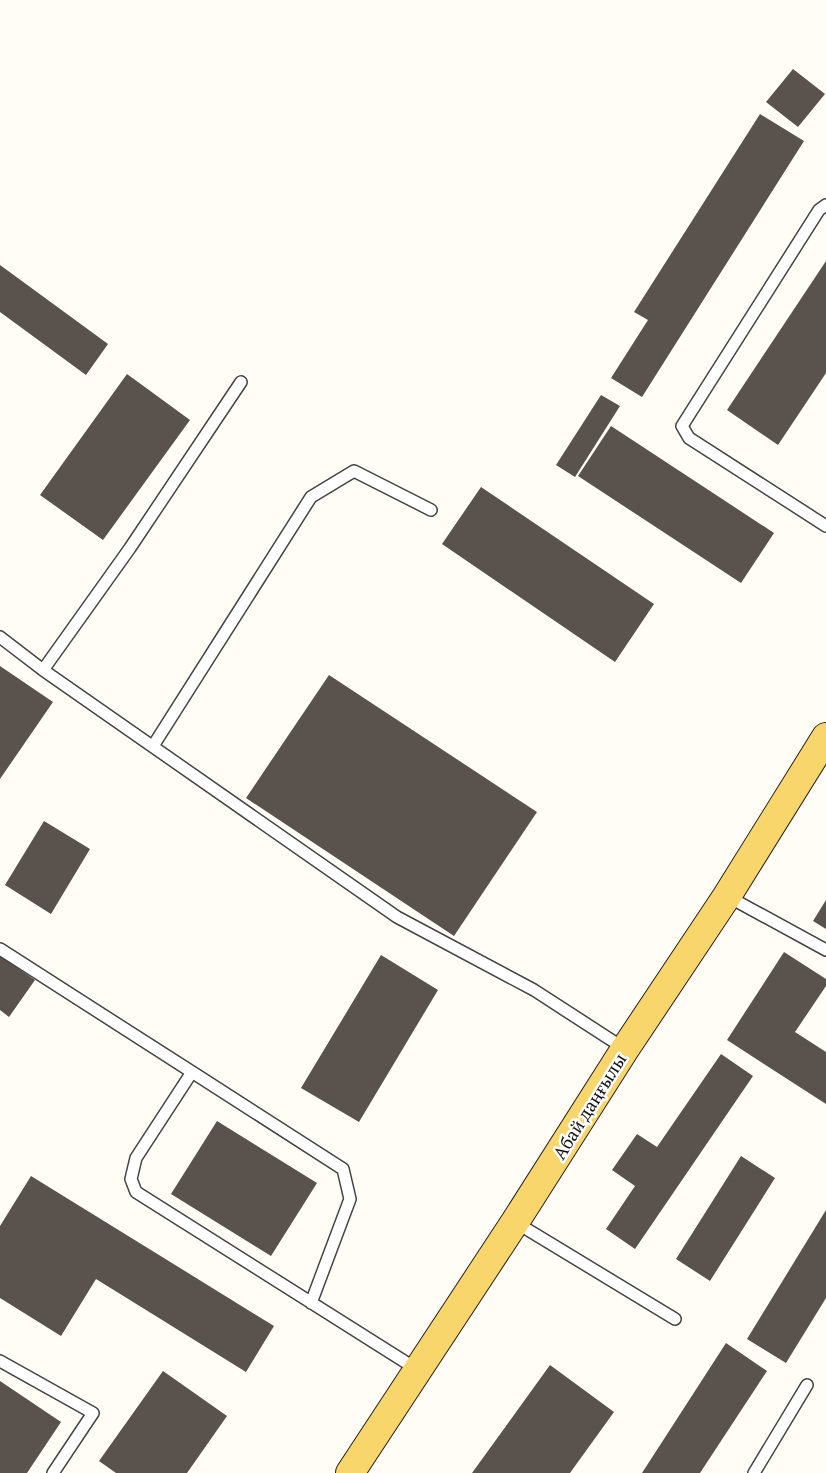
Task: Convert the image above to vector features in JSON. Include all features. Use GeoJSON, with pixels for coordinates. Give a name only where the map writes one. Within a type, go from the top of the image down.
{"type":"FeatureCollection","features":[{"type":"Feature","properties":{"kind":"main road","name":"Абай даңғылы"},"geometry":{"type":"LineString","coordinates":[[350,1473],[727,896],[826,737]]}},
{"type":"Feature","properties":{"kind":"lane"},"geometry":{"type":"LineString","coordinates":[[826,205],[819,210],[682,426],[689,438],[826,526]]}},
{"type":"Feature","properties":{"kind":"lane"},"geometry":{"type":"LineString","coordinates":[[43,670],[130,548],[241,382]]}},
{"type":"Feature","properties":{"kind":"lane"},"geometry":{"type":"LineString","coordinates":[[153,746],[311,497],[354,472],[431,510]]}},
{"type":"Feature","properties":{"kind":"lane"},"geometry":{"type":"LineString","coordinates":[[0,637],[43,670],[397,917],[534,990],[626,1049]]}},
{"type":"Feature","properties":{"kind":"lane"},"geometry":{"type":"LineString","coordinates":[[727,896],[826,950]]}},
{"type":"Feature","properties":{"kind":"lane"},"geometry":{"type":"LineString","coordinates":[[0,950],[343,1169],[350,1199],[311,1303]]}},
{"type":"Feature","properties":{"kind":"lane"},"geometry":{"type":"LineString","coordinates":[[192,1072],[136,1158],[131,1179],[136,1192],[418,1370]]}},
{"type":"Feature","properties":{"kind":"lane"},"geometry":{"type":"LineString","coordinates":[[515,1222],[675,1319]]}},
{"type":"Feature","properties":{"kind":"lane"},"geometry":{"type":"LineString","coordinates":[[0,1361],[93,1413],[53,1473]]}},
{"type":"Feature","properties":{"kind":"lane"},"geometry":{"type":"LineString","coordinates":[[754,1473],[807,1385]]}},
{"type":"Feature","properties":{"kind":"building"},"geometry":{"type":"Polygon","coordinates":[[[793,69],[825,94],[798,127],[766,102],[793,69]]]}},
{"type":"Feature","properties":{"kind":"building"},"geometry":{"type":"Polygon","coordinates":[[[760,114],[804,141],[642,397],[611,378],[648,320],[634,312],[760,114]]]}},
{"type":"Feature","properties":{"kind":"building"},"geometry":{"type":"Polygon","coordinates":[[[826,261],[826,373],[778,445],[727,410],[826,261]]]}},
{"type":"Feature","properties":{"kind":"building"},"geometry":{"type":"Polygon","coordinates":[[[0,265],[108,344],[86,375],[0,312],[0,265]]]}},
{"type":"Feature","properties":{"kind":"building"},"geometry":{"type":"Polygon","coordinates":[[[127,374],[190,420],[103,540],[40,495],[127,374]]]}},
{"type":"Feature","properties":{"kind":"building"},"geometry":{"type":"Polygon","coordinates":[[[601,395],[620,406],[575,477],[556,465],[601,395]]]}},
{"type":"Feature","properties":{"kind":"building"},"geometry":{"type":"Polygon","coordinates":[[[611,426],[774,533],[741,583],[578,476],[611,426]]]}},
{"type":"Feature","properties":{"kind":"building"},"geometry":{"type":"Polygon","coordinates":[[[481,487],[654,604],[615,662],[442,544],[481,487]]]}},
{"type":"Feature","properties":{"kind":"building"},"geometry":{"type":"Polygon","coordinates":[[[0,666],[53,702],[0,779],[0,666]]]}},
{"type":"Feature","properties":{"kind":"building"},"geometry":{"type":"Polygon","coordinates":[[[329,675],[537,812],[454,936],[246,798],[329,675]]]}},
{"type":"Feature","properties":{"kind":"building"},"geometry":{"type":"Polygon","coordinates":[[[44,821],[90,849],[51,914],[5,885],[44,821]]]}},
{"type":"Feature","properties":{"kind":"building"},"geometry":{"type":"Polygon","coordinates":[[[826,900],[826,929],[813,921],[826,900]]]}},
{"type":"Feature","properties":{"kind":"building"},"geometry":{"type":"Polygon","coordinates":[[[784,952],[826,979],[826,986],[795,1032],[826,1052],[826,1104],[727,1040],[784,952]]]}},
{"type":"Feature","properties":{"kind":"building"},"geometry":{"type":"Polygon","coordinates":[[[381,955],[438,990],[359,1122],[301,1088],[381,955]]]}},
{"type":"Feature","properties":{"kind":"building"},"geometry":{"type":"Polygon","coordinates":[[[0,956],[35,980],[9,1017],[0,1010],[0,956]]]}},
{"type":"Feature","properties":{"kind":"building"},"geometry":{"type":"Polygon","coordinates":[[[721,1054],[753,1076],[635,1249],[606,1229],[635,1186],[612,1170],[637,1134],[657,1147],[721,1054]]]}},
{"type":"Feature","properties":{"kind":"building"},"geometry":{"type":"Polygon","coordinates":[[[217,1121],[317,1183],[271,1256],[171,1194],[217,1121]]]}},
{"type":"Feature","properties":{"kind":"building"},"geometry":{"type":"Polygon","coordinates":[[[741,1156],[775,1178],[710,1281],[676,1259],[741,1156]]]}},
{"type":"Feature","properties":{"kind":"building"},"geometry":{"type":"Polygon","coordinates":[[[31,1176],[274,1326],[246,1372],[96,1279],[61,1336],[0,1298],[0,1226],[31,1176]]]}},
{"type":"Feature","properties":{"kind":"building"},"geometry":{"type":"Polygon","coordinates":[[[826,1210],[826,1298],[786,1363],[747,1339],[826,1210]]]}},
{"type":"Feature","properties":{"kind":"building"},"geometry":{"type":"Polygon","coordinates":[[[726,1343],[767,1371],[700,1473],[642,1473],[726,1343]]]}},
{"type":"Feature","properties":{"kind":"building"},"geometry":{"type":"Polygon","coordinates":[[[550,1365],[614,1412],[570,1473],[472,1473],[550,1365]]]}},
{"type":"Feature","properties":{"kind":"building"},"geometry":{"type":"Polygon","coordinates":[[[163,1371],[227,1416],[187,1473],[116,1473],[99,1461],[163,1371]]]}},
{"type":"Feature","properties":{"kind":"building"},"geometry":{"type":"Polygon","coordinates":[[[0,1381],[61,1422],[27,1473],[0,1473],[0,1381]]]}}]}
